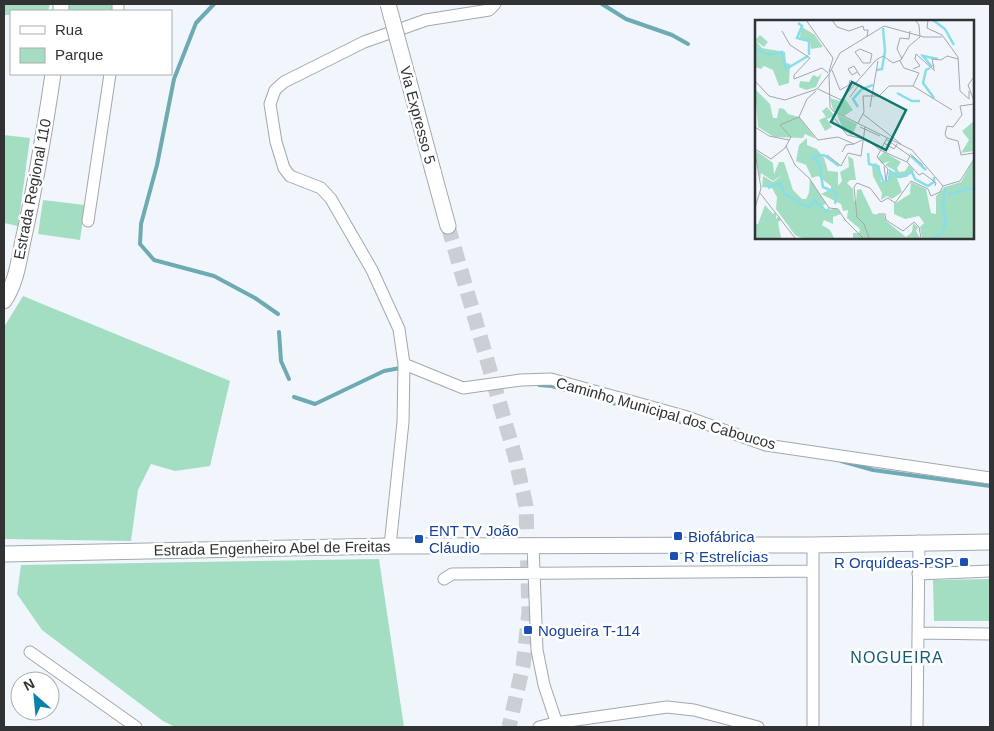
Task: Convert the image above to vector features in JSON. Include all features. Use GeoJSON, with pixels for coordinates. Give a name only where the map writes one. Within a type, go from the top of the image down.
{"type":"FeatureCollection","features":[{"type":"Feature","properties":{"kind":"main road","name":"Via Expresso 5"},"geometry":{"type":"LineString","coordinates":[[388,4],[448,226]]}},
{"type":"Feature","properties":{"kind":"main road","name":"Estrada Regional 110"},"geometry":{"type":"LineString","coordinates":[[4,301],[14,282],[26,227],[44,137],[53,75]]}},
{"type":"Feature","properties":{"kind":"main road","name":"Estrada Engenheiro Abel de Freitas"},"geometry":{"type":"LineString","coordinates":[[4,554],[390,546],[813,545],[990,542]]}},
{"type":"Feature","properties":{"kind":"street"},"geometry":{"type":"LineString","coordinates":[[390,546],[403,422],[404,364],[399,329],[372,270],[331,199],[321,188],[297,179],[284,168],[276,142],[270,104],[275,90],[284,82],[364,42],[426,20],[489,10],[495,4]]}},
{"type":"Feature","properties":{"kind":"street"},"geometry":{"type":"LineString","coordinates":[[88,220],[110,75]]}},
{"type":"Feature","properties":{"kind":"street","name":"Caminho Municipal dos Caboucos"},"geometry":{"type":"LineString","coordinates":[[404,364],[463,388],[521,380],[551,380],[684,416],[766,445],[990,478]]}},
{"type":"Feature","properties":{"kind":"street"},"geometry":{"type":"LineString","coordinates":[[917,727],[919,542]]}},
{"type":"Feature","properties":{"kind":"street"},"geometry":{"type":"LineString","coordinates":[[533,545],[537,650],[544,686],[556,725]]}},
{"type":"Feature","properties":{"kind":"street"},"geometry":{"type":"LineString","coordinates":[[813,545],[813,727]]}},
{"type":"Feature","properties":{"kind":"street"},"geometry":{"type":"LineString","coordinates":[[444,580],[452,574],[813,571]]}},
{"type":"Feature","properties":{"kind":"street"},"geometry":{"type":"LineString","coordinates":[[918,574],[990,571]]}},
{"type":"Feature","properties":{"kind":"street"},"geometry":{"type":"LineString","coordinates":[[918,633],[990,634]]}},
{"type":"Feature","properties":{"kind":"street"},"geometry":{"type":"LineString","coordinates":[[30,652],[136,727]]}},
{"type":"Feature","properties":{"kind":"street"},"geometry":{"type":"LineString","coordinates":[[540,727],[667,707],[694,710],[758,727]]}},
{"type":"Feature","properties":{"kind":"green space"},"geometry":{"type":"Polygon","coordinates":[[[4,4],[50,4],[48,10],[10,10],[10,15],[4,15],[4,4]]]}},
{"type":"Feature","properties":{"kind":"green space"},"geometry":{"type":"Polygon","coordinates":[[[68,4],[113,4],[112,10],[67,10],[68,4]]]}},
{"type":"Feature","properties":{"kind":"green space"},"geometry":{"type":"Polygon","coordinates":[[[4,135],[30,138],[18,226],[4,223],[4,135]]]}},
{"type":"Feature","properties":{"kind":"green space"},"geometry":{"type":"Polygon","coordinates":[[[43,200],[85,205],[80,240],[38,234],[43,200]]]}},
{"type":"Feature","properties":{"kind":"green space"},"geometry":{"type":"Polygon","coordinates":[[[23,296],[230,381],[210,466],[175,471],[151,464],[138,490],[131,541],[4,539],[4,327],[23,296]]]}},
{"type":"Feature","properties":{"kind":"green space"},"geometry":{"type":"Polygon","coordinates":[[[379,559],[404,727],[175,727],[163,721],[42,630],[17,594],[21,565],[379,559]]]}},
{"type":"Feature","properties":{"kind":"green space"},"geometry":{"type":"Polygon","coordinates":[[[990,579],[990,621],[934,621],[933,580],[990,579]]]}},
{"type":"Feature","properties":{"kind":"waterway"},"geometry":{"type":"LineString","coordinates":[[214,4],[196,23],[174,79],[157,165],[141,224],[140,244],[154,260],[214,276],[255,298],[278,314]]}},
{"type":"Feature","properties":{"kind":"waterway"},"geometry":{"type":"LineString","coordinates":[[602,4],[626,19],[672,35],[688,44]]}},
{"type":"Feature","properties":{"kind":"waterway"},"geometry":{"type":"LineString","coordinates":[[279,332],[281,361],[289,379]]}},
{"type":"Feature","properties":{"kind":"waterway"},"geometry":{"type":"LineString","coordinates":[[294,397],[315,404],[384,371],[400,368]]}},
{"type":"Feature","properties":{"kind":"waterway"},"geometry":{"type":"LineString","coordinates":[[539,385],[552,386],[706,429]]}},
{"type":"Feature","properties":{"kind":"waterway"},"geometry":{"type":"LineString","coordinates":[[841,461],[873,470],[990,486]]}},
{"type":"Feature","properties":{"kind":"tunnel"},"geometry":{"type":"LineString","coordinates":[[448,226],[515,456],[526,506],[529,612],[523,666],[509,727]]}},
{"type":"Feature","properties":{"kind":"place","name":"Biofábrica"},"geometry":{"type":"Point","coordinates":[678,536]}},
{"type":"Feature","properties":{"kind":"place","name":"ENT TV João Cláudio"},"geometry":{"type":"Point","coordinates":[419,539]}},
{"type":"Feature","properties":{"kind":"place","name":"R Estrelícias"},"geometry":{"type":"Point","coordinates":[674,556]}},
{"type":"Feature","properties":{"kind":"place","name":"R Orquídeas-PSP"},"geometry":{"type":"Point","coordinates":[964,562]}},
{"type":"Feature","properties":{"kind":"place","name":"Nogueira T-114"},"geometry":{"type":"Point","coordinates":[528,630]}},
{"type":"Feature","properties":{"kind":"district","name":"NOGUEIRA"},"geometry":{"type":"Point","coordinates":[897,657]}}]}
